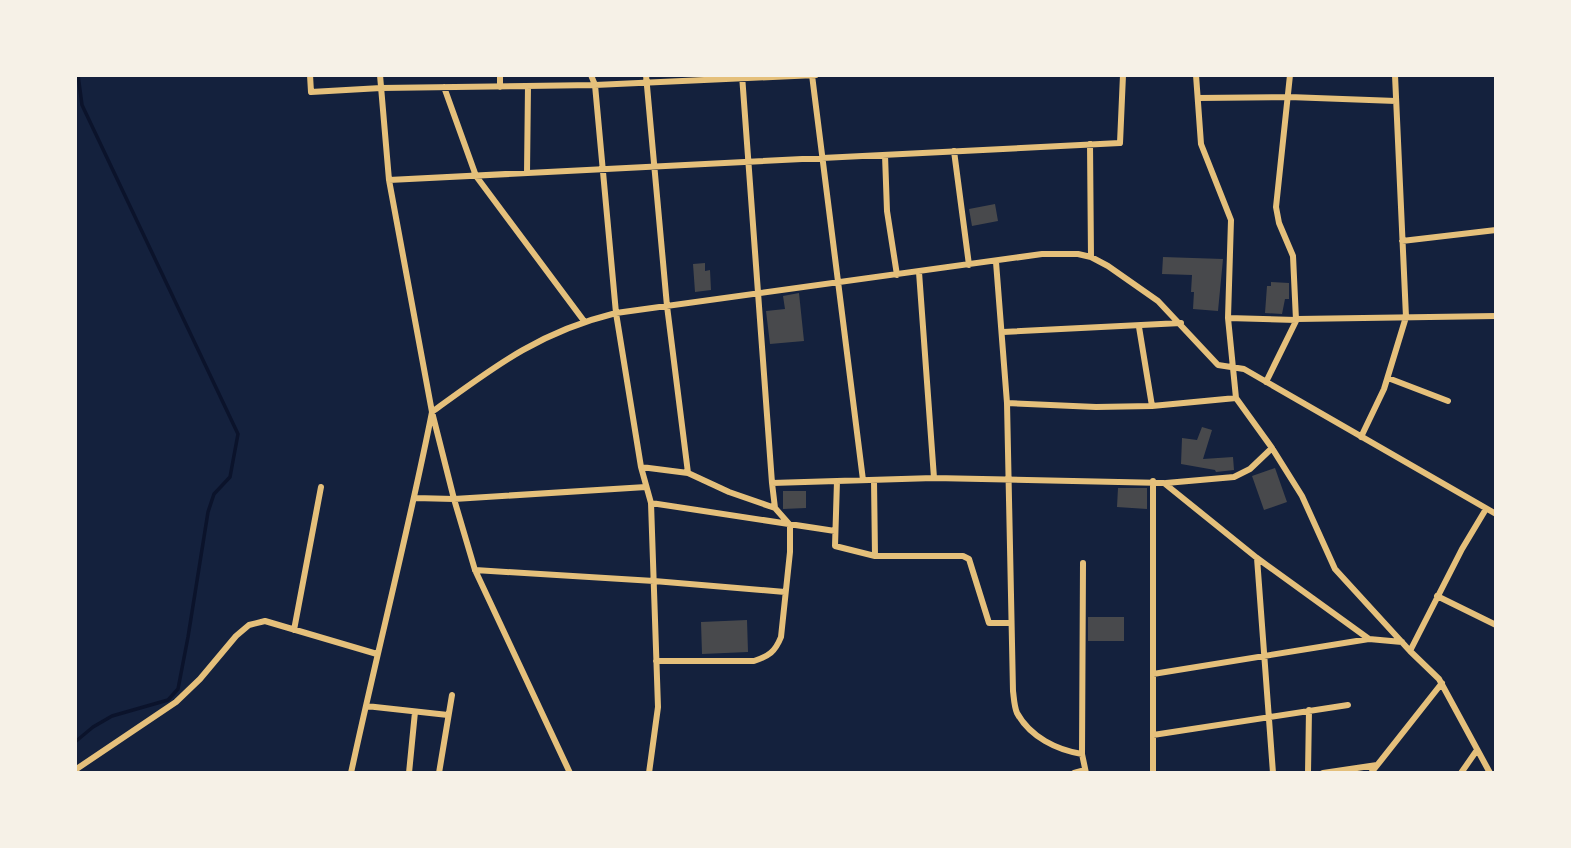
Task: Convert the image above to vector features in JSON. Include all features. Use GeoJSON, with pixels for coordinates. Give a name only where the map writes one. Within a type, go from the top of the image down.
{"type":"FeatureCollection","features":[{"type":"Feature","properties":{"kind":"street"},"geometry":{"type":"LineString","coordinates":[[310,75],[311,92],[381,88],[595,85],[647,79],[814,75],[863,480]]}},
{"type":"Feature","properties":{"kind":"street"},"geometry":{"type":"LineString","coordinates":[[380,75],[389,180],[432,412],[454,499],[475,570],[570,773]]}},
{"type":"Feature","properties":{"kind":"street"},"geometry":{"type":"LineString","coordinates":[[500,75],[500,86]]}},
{"type":"Feature","properties":{"kind":"street"},"geometry":{"type":"LineString","coordinates":[[592,75],[616,313],[641,467],[651,503],[658,707],[649,773]]}},
{"type":"Feature","properties":{"kind":"street"},"geometry":{"type":"LineString","coordinates":[[389,180],[1120,142],[1123,75]]}},
{"type":"Feature","properties":{"kind":"street"},"geometry":{"type":"LineString","coordinates":[[1196,75],[1201,144],[1231,220],[1228,318],[1236,398],[1302,496],[1335,569],[1441,683],[1490,773]]}},
{"type":"Feature","properties":{"kind":"street"},"geometry":{"type":"LineString","coordinates":[[1266,382],[1296,320],[1293,256],[1279,223],[1276,207],[1290,75]]}},
{"type":"Feature","properties":{"kind":"street"},"geometry":{"type":"LineString","coordinates":[[1361,437],[1388,378],[1406,317],[1395,75]]}},
{"type":"Feature","properties":{"kind":"street"},"geometry":{"type":"LineString","coordinates":[[743,77],[775,508]]}},
{"type":"Feature","properties":{"kind":"street"},"geometry":{"type":"LineString","coordinates":[[647,79],[667,306],[688,472]]}},
{"type":"Feature","properties":{"kind":"street"},"geometry":{"type":"LineString","coordinates":[[527,173],[528,86]]}},
{"type":"Feature","properties":{"kind":"street"},"geometry":{"type":"LineString","coordinates":[[444,87],[476,176],[583,321]]}},
{"type":"Feature","properties":{"kind":"street"},"geometry":{"type":"LineString","coordinates":[[1198,98],[1289,97],[1396,101]]}},
{"type":"Feature","properties":{"kind":"street"},"geometry":{"type":"LineString","coordinates":[[1090,144],[1091,257]]}},
{"type":"Feature","properties":{"kind":"street"},"geometry":{"type":"LineString","coordinates":[[954,151],[969,265]]}},
{"type":"Feature","properties":{"kind":"street"},"geometry":{"type":"LineString","coordinates":[[885,155],[887,211],[897,275]]}},
{"type":"Feature","properties":{"kind":"street"},"geometry":{"type":"LineString","coordinates":[[1402,242],[1496,230]]}},
{"type":"Feature","properties":{"kind":"street"},"geometry":{"type":"LineString","coordinates":[[351,773],[415,498],[432,412],[500,362],[546,336],[583,321],[616,313],[1042,254],[1078,254],[1091,257],[1141,287],[1181,323],[1219,365],[1244,369],[1496,514]]}},
{"type":"Feature","properties":{"kind":"street"},"geometry":{"type":"LineString","coordinates":[[996,262],[1007,403],[1011,623],[1016,711],[1028,729],[1065,751],[1082,754]]}},
{"type":"Feature","properties":{"kind":"street"},"geometry":{"type":"LineString","coordinates":[[919,272],[934,478]]}},
{"type":"Feature","properties":{"kind":"street"},"geometry":{"type":"LineString","coordinates":[[1228,318],[1296,320],[1496,316]]}},
{"type":"Feature","properties":{"kind":"street"},"geometry":{"type":"LineString","coordinates":[[1003,332],[1181,323]]}},
{"type":"Feature","properties":{"kind":"street"},"geometry":{"type":"LineString","coordinates":[[1139,327],[1152,406]]}},
{"type":"Feature","properties":{"kind":"street"},"geometry":{"type":"LineString","coordinates":[[1388,378],[1448,401]]}},
{"type":"Feature","properties":{"kind":"street"},"geometry":{"type":"LineString","coordinates":[[1007,403],[1096,407],[1152,406],[1236,398]]}},
{"type":"Feature","properties":{"kind":"street"},"geometry":{"type":"LineString","coordinates":[[772,483],[934,478],[1164,483],[1234,477],[1250,469],[1272,449]]}},
{"type":"Feature","properties":{"kind":"street"},"geometry":{"type":"LineString","coordinates":[[641,467],[688,472],[729,492],[775,508],[790,525],[790,552],[781,637],[776,649],[768,657],[754,661],[656,661]]}},
{"type":"Feature","properties":{"kind":"street"},"geometry":{"type":"LineString","coordinates":[[874,480],[875,556]]}},
{"type":"Feature","properties":{"kind":"street"},"geometry":{"type":"LineString","coordinates":[[837,481],[835,546],[875,556],[963,556],[969,559],[989,623],[1011,623]]}},
{"type":"Feature","properties":{"kind":"street"},"geometry":{"type":"LineString","coordinates":[[1153,481],[1153,773]]}},
{"type":"Feature","properties":{"kind":"street"},"geometry":{"type":"LineString","coordinates":[[1164,483],[1257,558],[1369,639]]}},
{"type":"Feature","properties":{"kind":"street"},"geometry":{"type":"LineString","coordinates":[[294,630],[321,487]]}},
{"type":"Feature","properties":{"kind":"street"},"geometry":{"type":"LineString","coordinates":[[415,498],[454,499],[646,487]]}},
{"type":"Feature","properties":{"kind":"street"},"geometry":{"type":"LineString","coordinates":[[651,503],[835,531]]}},
{"type":"Feature","properties":{"kind":"street"},"geometry":{"type":"LineString","coordinates":[[1410,651],[1462,549],[1486,509]]}},
{"type":"Feature","properties":{"kind":"street"},"geometry":{"type":"LineString","coordinates":[[1257,558],[1273,773]]}},
{"type":"Feature","properties":{"kind":"street"},"geometry":{"type":"LineString","coordinates":[[1074,773],[1086,771],[1082,754],[1083,563]]}},
{"type":"Feature","properties":{"kind":"street"},"geometry":{"type":"LineString","coordinates":[[475,570],[785,592]]}},
{"type":"Feature","properties":{"kind":"street"},"geometry":{"type":"LineString","coordinates":[[1437,596],[1496,625]]}},
{"type":"Feature","properties":{"kind":"street"},"geometry":{"type":"LineString","coordinates":[[75,769],[176,702],[249,625],[265,621],[377,654]]}},
{"type":"Feature","properties":{"kind":"street"},"geometry":{"type":"LineString","coordinates":[[1153,674],[1369,639],[1402,642]]}},
{"type":"Feature","properties":{"kind":"street"},"geometry":{"type":"LineString","coordinates":[[1371,773],[1441,683]]}},
{"type":"Feature","properties":{"kind":"street"},"geometry":{"type":"LineString","coordinates":[[439,773],[452,695]]}},
{"type":"Feature","properties":{"kind":"street"},"geometry":{"type":"LineString","coordinates":[[1153,735],[1348,705]]}},
{"type":"Feature","properties":{"kind":"street"},"geometry":{"type":"LineString","coordinates":[[366,706],[448,715]]}},
{"type":"Feature","properties":{"kind":"street"},"geometry":{"type":"LineString","coordinates":[[1308,773],[1309,710]]}},
{"type":"Feature","properties":{"kind":"street"},"geometry":{"type":"LineString","coordinates":[[409,773],[415,712]]}},
{"type":"Feature","properties":{"kind":"street"},"geometry":{"type":"LineString","coordinates":[[1461,773],[1477,750]]}},
{"type":"Feature","properties":{"kind":"street"},"geometry":{"type":"LineString","coordinates":[[1324,773],[1377,765]]}},
{"type":"Feature","properties":{"kind":"building"},"geometry":{"type":"Polygon","coordinates":[[[995,204],[998,221],[972,226],[969,209],[995,204]]]}},
{"type":"Feature","properties":{"kind":"building"},"geometry":{"type":"Polygon","coordinates":[[[1163,257],[1223,259],[1218,311],[1193,309],[1192,275],[1162,274],[1163,257]]]}},
{"type":"Feature","properties":{"kind":"building"},"geometry":{"type":"Polygon","coordinates":[[[705,263],[705,271],[710,270],[711,290],[695,292],[693,264],[705,263]]]}},
{"type":"Feature","properties":{"kind":"building"},"geometry":{"type":"Polygon","coordinates":[[[1271,282],[1289,283],[1289,299],[1285,299],[1282,314],[1265,313],[1267,286],[1271,286],[1271,282]]]}},
{"type":"Feature","properties":{"kind":"building"},"geometry":{"type":"Polygon","coordinates":[[[799,293],[804,341],[770,344],[766,311],[785,309],[783,296],[799,293]]]}},
{"type":"Feature","properties":{"kind":"building"},"geometry":{"type":"Polygon","coordinates":[[[1202,427],[1212,430],[1203,459],[1233,457],[1234,470],[1216,472],[1181,464],[1182,438],[1197,440],[1202,427]]]}},
{"type":"Feature","properties":{"kind":"building"},"geometry":{"type":"Polygon","coordinates":[[[1275,468],[1287,502],[1264,510],[1252,476],[1275,468]]]}},
{"type":"Feature","properties":{"kind":"building"},"geometry":{"type":"Polygon","coordinates":[[[1118,488],[1147,488],[1147,509],[1117,507],[1118,488]]]}},
{"type":"Feature","properties":{"kind":"building"},"geometry":{"type":"Polygon","coordinates":[[[783,491],[806,491],[806,508],[783,509],[783,491]]]}},
{"type":"Feature","properties":{"kind":"building"},"geometry":{"type":"Polygon","coordinates":[[[1088,617],[1124,617],[1124,641],[1088,641],[1088,617]]]}},
{"type":"Feature","properties":{"kind":"building"},"geometry":{"type":"Polygon","coordinates":[[[747,620],[748,652],[702,654],[701,622],[747,620]]]}},
{"type":"Feature","properties":{"kind":"waterway"},"geometry":{"type":"LineString","coordinates":[[75,742],[112,716],[168,700],[178,689],[208,512],[214,494],[230,477],[238,434],[82,105],[78,75]]}}]}
